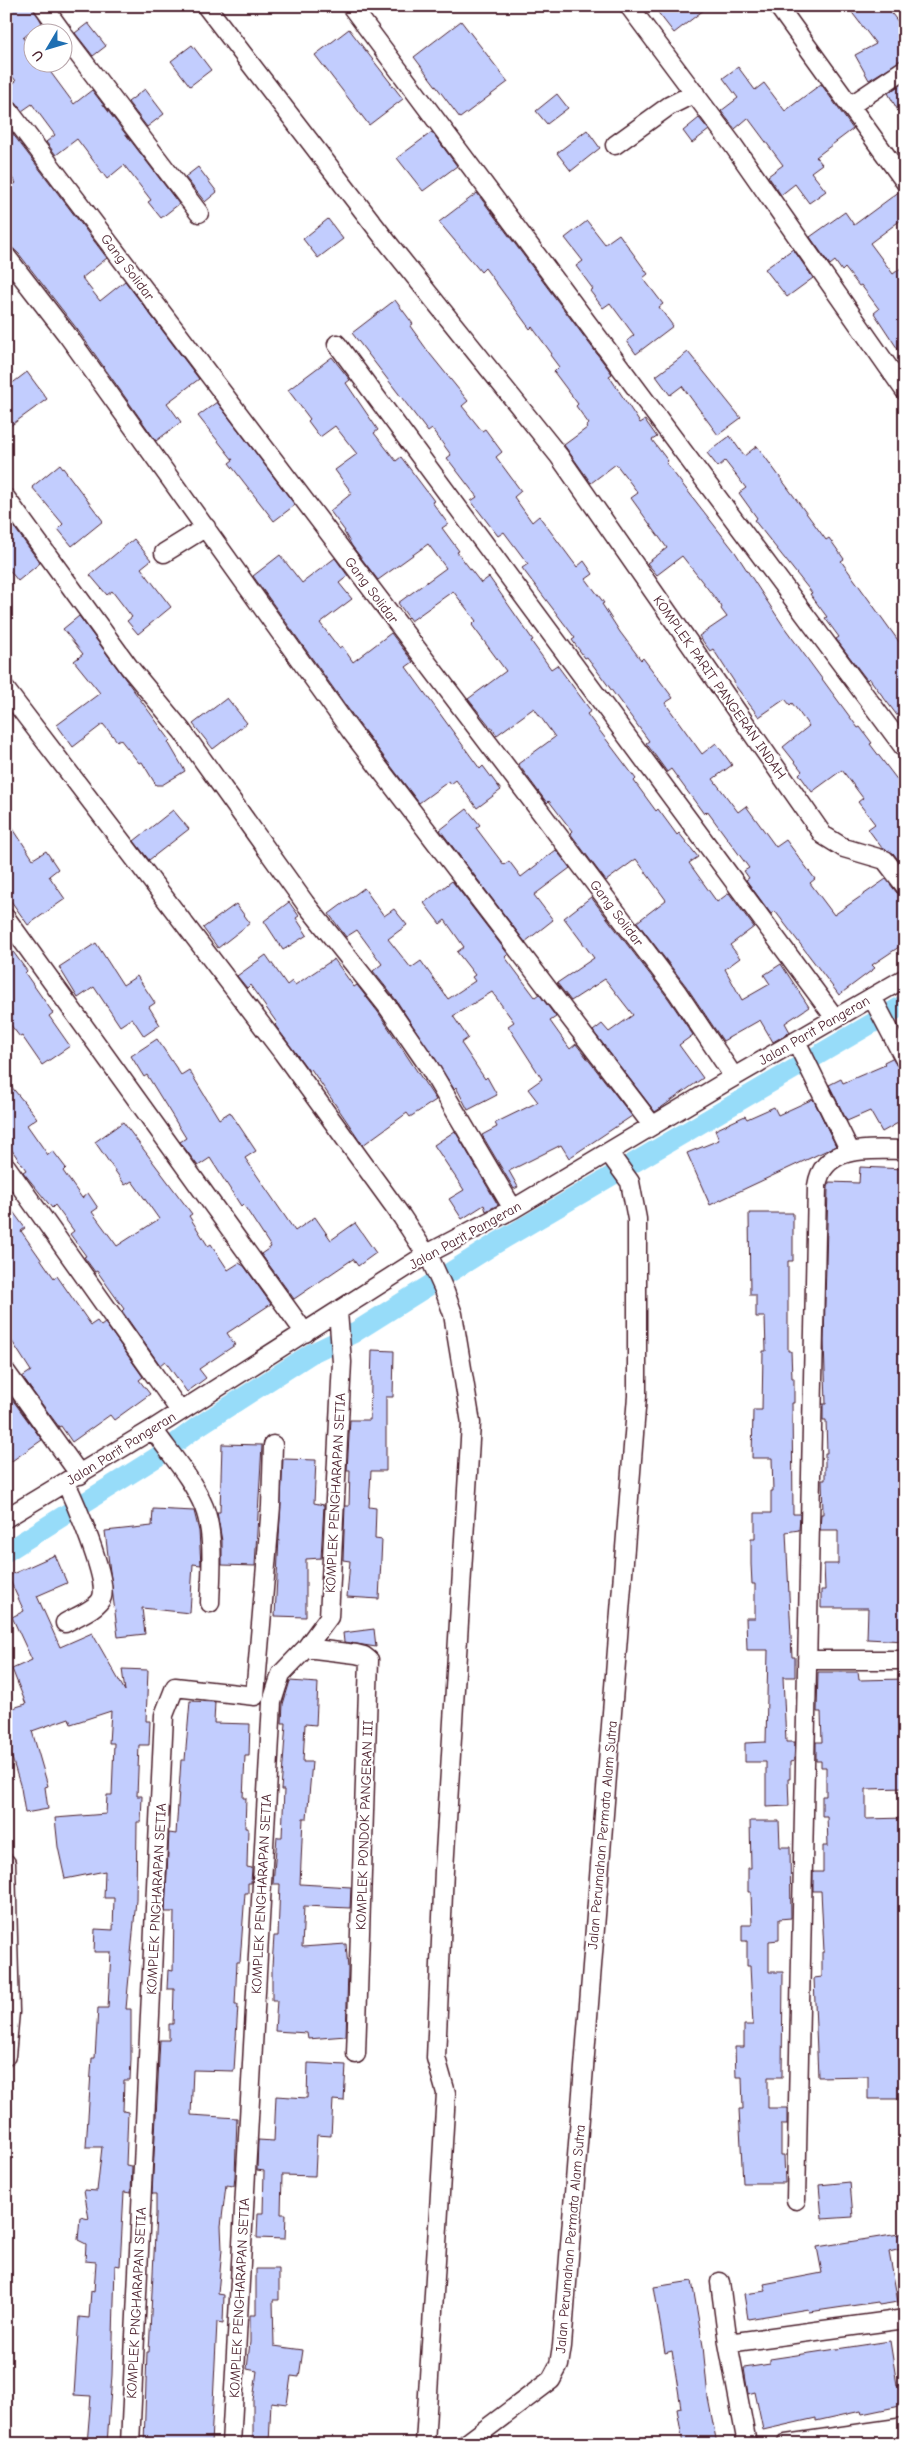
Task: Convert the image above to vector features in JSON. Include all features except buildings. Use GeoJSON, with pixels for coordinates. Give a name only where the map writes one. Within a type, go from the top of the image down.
{"type":"FeatureCollection","features":[{"type":"Feature","properties":{"kind":"street"},"geometry":{"type":"LineString","coordinates":[[43,6],[54,22]]}},
{"type":"Feature","properties":{"kind":"street","name":"KOMPLEK PARIT PANGERAN INDAH"},"geometry":{"type":"LineString","coordinates":[[206,6],[384,238],[559,456],[823,835],[844,848],[886,860],[905,886]]}},
{"type":"Feature","properties":{"kind":"street"},"geometry":{"type":"LineString","coordinates":[[351,6],[905,749]]}},
{"type":"Feature","properties":{"kind":"street"},"geometry":{"type":"LineString","coordinates":[[629,6],[695,93],[905,391]]}},
{"type":"Feature","properties":{"kind":"street"},"geometry":{"type":"LineString","coordinates":[[778,6],[905,182]]}},
{"type":"Feature","properties":{"kind":"street"},"geometry":{"type":"LineString","coordinates":[[72,46],[199,213]]}},
{"type":"Feature","properties":{"kind":"street"},"geometry":{"type":"LineString","coordinates":[[850,106],[905,70]]}},
{"type":"Feature","properties":{"kind":"street"},"geometry":{"type":"LineString","coordinates":[[615,145],[669,106],[695,93]]}},
{"type":"Feature","properties":{"kind":"street","name":"Gang Solidar"},"geometry":{"type":"LineString","coordinates":[[6,107],[677,992],[734,1077]]}},
{"type":"Feature","properties":{"kind":"street"},"geometry":{"type":"LineString","coordinates":[[6,256],[68,336],[350,730],[652,1125]]}},
{"type":"Feature","properties":{"kind":"street"},"geometry":{"type":"LineString","coordinates":[[337,344],[835,1018]]}},
{"type":"Feature","properties":{"kind":"street"},"geometry":{"type":"LineString","coordinates":[[6,498],[130,667],[182,731],[305,903],[387,1006],[429,1067],[513,1209]]}},
{"type":"Feature","properties":{"kind":"street"},"geometry":{"type":"LineString","coordinates":[[164,553],[206,527]]}},
{"type":"Feature","properties":{"kind":"street"},"geometry":{"type":"LineString","coordinates":[[6,690],[283,1054],[430,1258],[446,1292],[453,1314],[471,1423],[444,1870],[436,2058],[446,2093],[425,2444]]}},
{"type":"Feature","properties":{"kind":"street"},"geometry":{"type":"LineString","coordinates":[[6,918],[305,1333]]}},
{"type":"Feature","properties":{"kind":"street","name":"Jalan Parit Pangeran"},"geometry":{"type":"LineString","coordinates":[[6,1518],[72,1484],[156,1434],[180,1411],[305,1333],[338,1318],[430,1258],[513,1209],[612,1157],[652,1125],[734,1077],[799,1047],[835,1018],[905,978]]}},
{"type":"Feature","properties":{"kind":"street"},"geometry":{"type":"LineString","coordinates":[[872,997],[905,1060]]}},
{"type":"Feature","properties":{"kind":"street"},"geometry":{"type":"LineString","coordinates":[[799,1047],[850,1151]]}},
{"type":"Feature","properties":{"kind":"street"},"geometry":{"type":"LineString","coordinates":[[796,2200],[818,1176],[833,1158],[850,1151],[905,1150]]}},
{"type":"Feature","properties":{"kind":"street","name":"Jalan Perumahan Permata Alam Sutra"},"geometry":{"type":"LineString","coordinates":[[466,2444],[551,2380],[559,2365],[562,2346],[638,1396],[636,1219],[630,1182],[612,1157]]}},
{"type":"Feature","properties":{"kind":"street"},"geometry":{"type":"LineString","coordinates":[[6,1166],[180,1411]]}},
{"type":"Feature","properties":{"kind":"street","name":"KOMPLEK PENGHARAPAN SETIA"},"geometry":{"type":"LineString","coordinates":[[231,2444],[272,1702],[281,1674],[306,1648],[329,1617],[342,1362],[338,1318]]}},
{"type":"Feature","properties":{"kind":"street"},"geometry":{"type":"LineString","coordinates":[[6,1372],[72,1484],[97,1566],[103,1596],[98,1603],[65,1623]]}},
{"type":"Feature","properties":{"kind":"street"},"geometry":{"type":"LineString","coordinates":[[156,1434],[178,1464],[205,1508],[212,1551],[210,1603]]}},
{"type":"Feature","properties":{"kind":"street","name":"KOMPLEK PNGHARAPAN SETIA"},"geometry":{"type":"LineString","coordinates":[[130,2444],[164,1715],[175,1687],[255,1696],[271,1506],[273,1445]]}},
{"type":"Feature","properties":{"kind":"street","name":"KOMPLEK PONDOK PANGERAN III"},"geometry":{"type":"LineString","coordinates":[[306,1648],[356,1654],[364,1656],[369,1660],[356,2054]]}},
{"type":"Feature","properties":{"kind":"street"},"geometry":{"type":"LineString","coordinates":[[807,1660],[905,1660]]}},
{"type":"Feature","properties":{"kind":"street"},"geometry":{"type":"LineString","coordinates":[[6,1863],[10,2012],[6,2056]]}},
{"type":"Feature","properties":{"kind":"street"},"geometry":{"type":"LineString","coordinates":[[720,2282],[728,2344],[747,2444]]}},
{"type":"Feature","properties":{"kind":"street"},"geometry":{"type":"LineString","coordinates":[[728,2344],[905,2319]]}},
{"type":"Feature","properties":{"kind":"street"},"geometry":{"type":"LineString","coordinates":[[786,2444],[905,2427]]}},
{"type":"Feature","properties":{"kind":"waterway"},"geometry":{"type":"LineString","coordinates":[[6,1552],[157,1457],[197,1427],[312,1353],[352,1334],[495,1244],[905,1004]]}}]}
